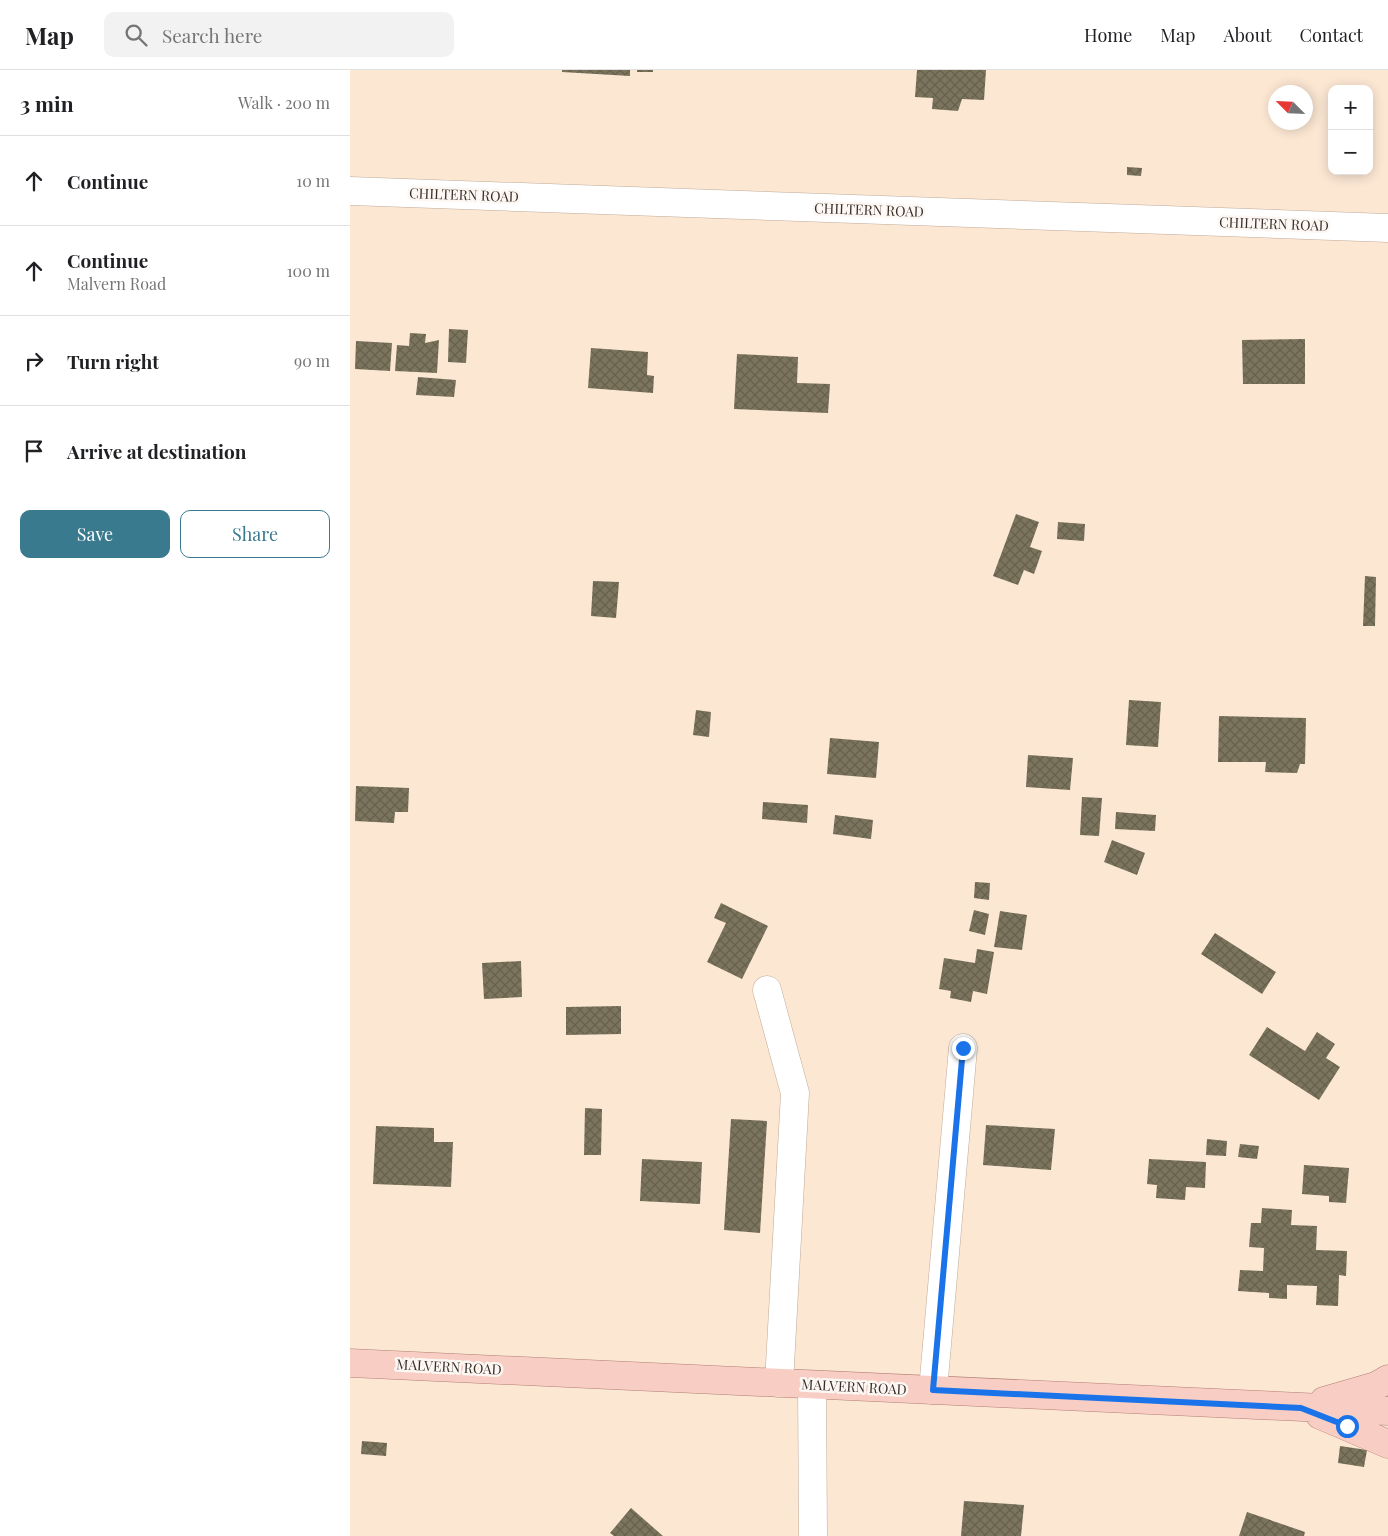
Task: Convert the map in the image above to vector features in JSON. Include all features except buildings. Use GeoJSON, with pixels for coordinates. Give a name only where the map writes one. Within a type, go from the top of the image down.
{"type":"FeatureCollection","features":[{"type":"Feature","properties":{"kind":"main road","name":"MALVERN ROAD"},"geometry":{"type":"LineString","coordinates":[[350,1363],[1388,1412]]}},
{"type":"Feature","properties":{"kind":"main road"},"geometry":{"type":"LineString","coordinates":[[1301,1408],[1376,1386],[1388,1380]]}},
{"type":"Feature","properties":{"kind":"main road"},"geometry":{"type":"LineString","coordinates":[[1301,1408],[1388,1444]]}},
{"type":"Feature","properties":{"kind":"street","name":"CHILTERN ROAD"},"geometry":{"type":"LineString","coordinates":[[350,191],[1388,228]]}},
{"type":"Feature","properties":{"kind":"street"},"geometry":{"type":"LineString","coordinates":[[767,990],[795,1094],[779,1383]]}},
{"type":"Feature","properties":{"kind":"street"},"geometry":{"type":"LineString","coordinates":[[933,1390],[963,1048]]}},
{"type":"Feature","properties":{"kind":"street"},"geometry":{"type":"LineString","coordinates":[[812,1385],[814,1536]]}},
{"type":"Feature","properties":{"kind":"route"},"geometry":{"type":"LineString","coordinates":[[963,1048],[933,1390],[1301,1408],[1347,1426]]}}]}
